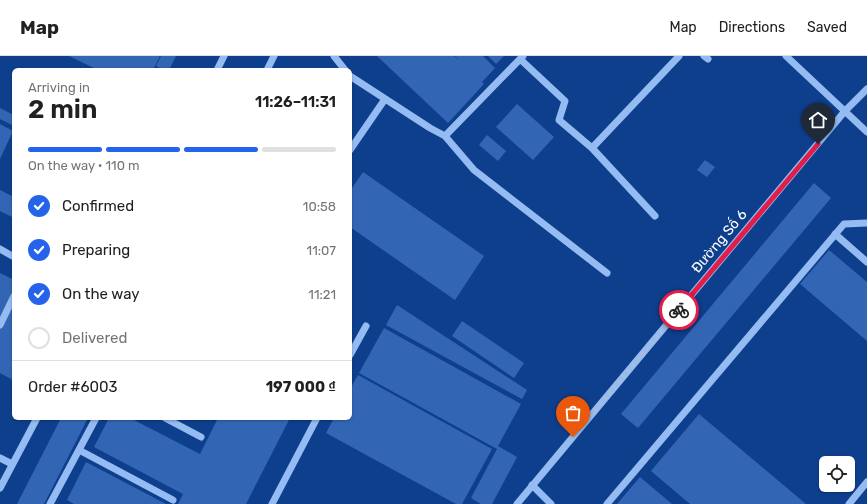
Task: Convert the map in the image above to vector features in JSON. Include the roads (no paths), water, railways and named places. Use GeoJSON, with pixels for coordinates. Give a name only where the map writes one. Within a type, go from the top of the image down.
{"type":"FeatureCollection","features":[{"type":"Feature","properties":{"kind":"street"},"geometry":{"type":"LineString","coordinates":[[218,68],[224,56]]}},
{"type":"Feature","properties":{"kind":"street"},"geometry":{"type":"LineString","coordinates":[[268,68],[274,56]]}},
{"type":"Feature","properties":{"kind":"street"},"geometry":{"type":"LineString","coordinates":[[334,56],[343,68]]}},
{"type":"Feature","properties":{"kind":"street"},"geometry":{"type":"LineString","coordinates":[[592,148],[679,56]]}},
{"type":"Feature","properties":{"kind":"street"},"geometry":{"type":"LineString","coordinates":[[786,56],[867,132]]}},
{"type":"Feature","properties":{"kind":"street"},"geometry":{"type":"LineString","coordinates":[[445,136],[521,58],[565,100],[559,120],[592,148],[655,216]]}},
{"type":"Feature","properties":{"kind":"street"},"geometry":{"type":"LineString","coordinates":[[352,77],[430,128],[445,136],[474,170],[607,273]]}},
{"type":"Feature","properties":{"kind":"street","name":"Đường Số 6"},"geometry":{"type":"LineString","coordinates":[[517,504],[845,111],[867,89]]}},
{"type":"Feature","properties":{"kind":"street"},"geometry":{"type":"LineString","coordinates":[[352,147],[385,99]]}},
{"type":"Feature","properties":{"kind":"street"},"geometry":{"type":"LineString","coordinates":[[607,504],[844,224],[867,223]]}},
{"type":"Feature","properties":{"kind":"street"},"geometry":{"type":"LineString","coordinates":[[835,234],[867,262]]}},
{"type":"Feature","properties":{"kind":"street"},"geometry":{"type":"LineString","coordinates":[[0,249],[12,256]]}},
{"type":"Feature","properties":{"kind":"street"},"geometry":{"type":"LineString","coordinates":[[0,325],[12,300]]}},
{"type":"Feature","properties":{"kind":"street"},"geometry":{"type":"LineString","coordinates":[[352,351],[366,326]]}},
{"type":"Feature","properties":{"kind":"street"},"geometry":{"type":"LineString","coordinates":[[0,488],[36,420]]}},
{"type":"Feature","properties":{"kind":"street"},"geometry":{"type":"LineString","coordinates":[[50,504],[95,420]]}},
{"type":"Feature","properties":{"kind":"street"},"geometry":{"type":"LineString","coordinates":[[169,420],[201,437]]}},
{"type":"Feature","properties":{"kind":"street"},"geometry":{"type":"LineString","coordinates":[[272,504],[316,420]]}},
{"type":"Feature","properties":{"kind":"street"},"geometry":{"type":"LineString","coordinates":[[79,450],[172,500]]}},
{"type":"Feature","properties":{"kind":"street"},"geometry":{"type":"LineString","coordinates":[[0,458],[12,464]]}},
{"type":"Feature","properties":{"kind":"street"},"geometry":{"type":"LineString","coordinates":[[849,504],[867,482]]}},
{"type":"Feature","properties":{"kind":"street"},"geometry":{"type":"LineString","coordinates":[[532,485],[551,504]]}}]}
